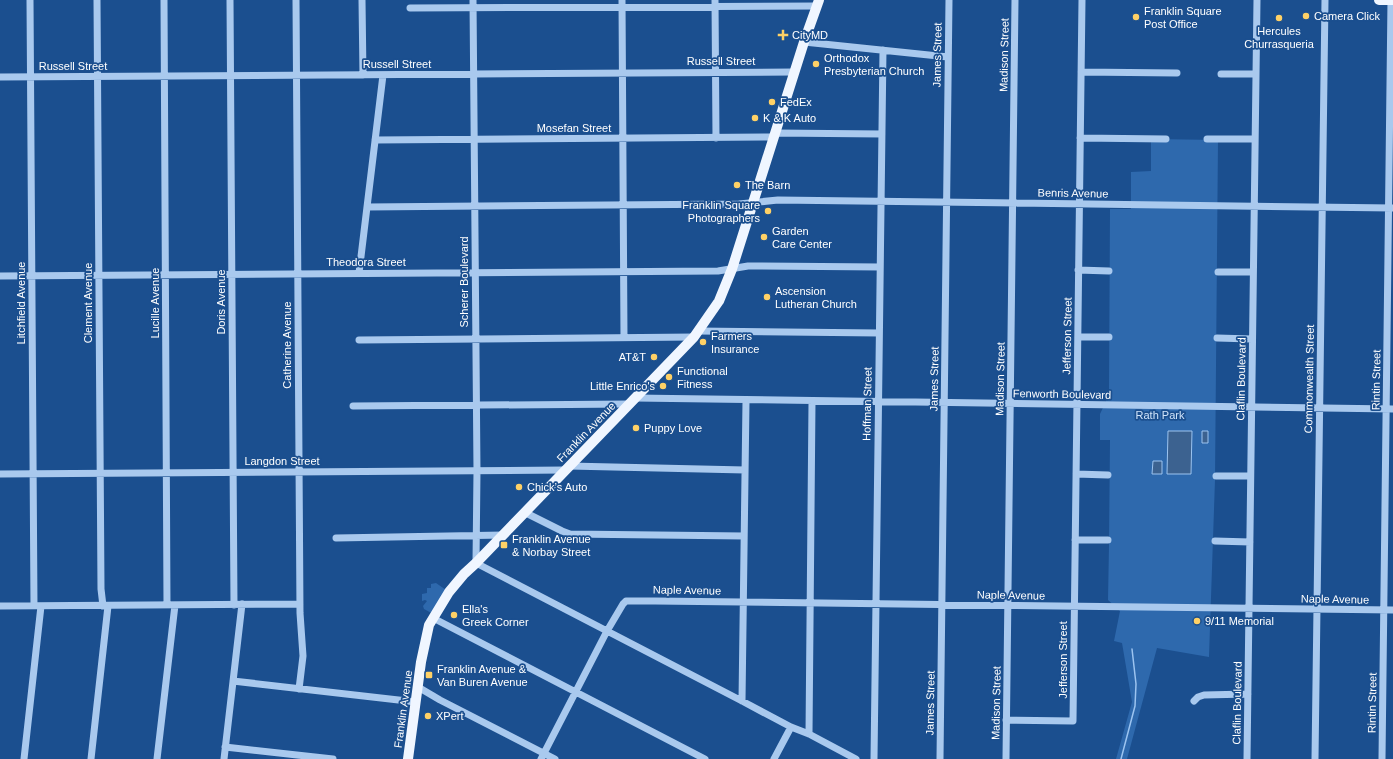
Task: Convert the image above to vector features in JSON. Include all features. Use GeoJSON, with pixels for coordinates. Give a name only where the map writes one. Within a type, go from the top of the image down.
{"type":"FeatureCollection","features":[{"type":"Feature","properties":{"kind":"main road"},"geometry":{"type":"LineString","coordinates":[[1379,0],[1392,0]]}},
{"type":"Feature","properties":{"kind":"main road","name":"Franklin Avenue"},"geometry":{"type":"LineString","coordinates":[[408,759],[418,687],[429,625],[449,592],[464,574],[696,334],[719,301],[732,269],[794,72],[818,3]]}},
{"type":"Feature","properties":{"kind":"street","name":"Litchfield Avenue"},"geometry":{"type":"LineString","coordinates":[[24,759],[37,606],[33,474],[30,0]]}},
{"type":"Feature","properties":{"kind":"street","name":"Clement Avenue"},"geometry":{"type":"LineString","coordinates":[[91,759],[106,606],[102,589],[97,0]]}},
{"type":"Feature","properties":{"kind":"street","name":"Lucille Avenue"},"geometry":{"type":"LineString","coordinates":[[157,759],[171,605],[167,473],[164,0]]}},
{"type":"Feature","properties":{"kind":"street","name":"Doris Avenue"},"geometry":{"type":"LineString","coordinates":[[230,0],[234,604]]}},
{"type":"Feature","properties":{"kind":"street","name":"Catherine Avenue"},"geometry":{"type":"LineString","coordinates":[[296,0],[300,604],[303,656],[299,689]]}},
{"type":"Feature","properties":{"kind":"street"},"geometry":{"type":"LineString","coordinates":[[362,0],[363,75]]}},
{"type":"Feature","properties":{"kind":"street","name":"James Street"},"geometry":{"type":"LineString","coordinates":[[940,759],[949,0]]}},
{"type":"Feature","properties":{"kind":"street","name":"Madison Street"},"geometry":{"type":"LineString","coordinates":[[1006,759],[1015,0]]}},
{"type":"Feature","properties":{"kind":"street","name":"Jefferson Street"},"geometry":{"type":"LineString","coordinates":[[1006,720],[1073,721],[1082,0]]}},
{"type":"Feature","properties":{"kind":"street","name":"Claflin Boulevard"},"geometry":{"type":"LineString","coordinates":[[1247,759],[1257,0]]}},
{"type":"Feature","properties":{"kind":"street","name":"Commonwealth Street"},"geometry":{"type":"LineString","coordinates":[[1315,759],[1325,0]]}},
{"type":"Feature","properties":{"kind":"street","name":"Rintin Street"},"geometry":{"type":"LineString","coordinates":[[1382,759],[1384,610],[1390,409],[1392,0]]}},
{"type":"Feature","properties":{"kind":"street"},"geometry":{"type":"LineString","coordinates":[[622,3],[624,337]]}},
{"type":"Feature","properties":{"kind":"street"},"geometry":{"type":"LineString","coordinates":[[715,3],[716,138]]}},
{"type":"Feature","properties":{"kind":"street"},"geometry":{"type":"LineString","coordinates":[[410,8],[473,4],[818,3]]}},
{"type":"Feature","properties":{"kind":"street","name":"Scherer Boulevard"},"geometry":{"type":"LineString","coordinates":[[473,4],[477,471],[476,563]]}},
{"type":"Feature","properties":{"kind":"street"},"geometry":{"type":"LineString","coordinates":[[804,42],[948,57]]}},
{"type":"Feature","properties":{"kind":"street","name":"Hoffman Street"},"geometry":{"type":"LineString","coordinates":[[874,759],[883,50]]}},
{"type":"Feature","properties":{"kind":"street","name":"Russell Street"},"geometry":{"type":"LineString","coordinates":[[0,77],[794,72]]}},
{"type":"Feature","properties":{"kind":"street"},"geometry":{"type":"LineString","coordinates":[[1081,72],[1177,73]]}},
{"type":"Feature","properties":{"kind":"street"},"geometry":{"type":"LineString","coordinates":[[1221,74],[1256,74]]}},
{"type":"Feature","properties":{"kind":"street"},"geometry":{"type":"LineString","coordinates":[[359,273],[383,75]]}},
{"type":"Feature","properties":{"kind":"street","name":"Mosefan Street"},"geometry":{"type":"LineString","coordinates":[[375,140],[716,138],[774,135],[882,134]]}},
{"type":"Feature","properties":{"kind":"street"},"geometry":{"type":"LineString","coordinates":[[1080,138],[1166,139]]}},
{"type":"Feature","properties":{"kind":"street"},"geometry":{"type":"LineString","coordinates":[[1207,139],[1255,140]]}},
{"type":"Feature","properties":{"kind":"street","name":"Benris Avenue"},"geometry":{"type":"LineString","coordinates":[[367,207],[739,204],[774,200],[1391,208]]}},
{"type":"Feature","properties":{"kind":"street","name":"Theodora Street"},"geometry":{"type":"LineString","coordinates":[[0,276],[624,272],[718,271],[748,266],[880,267]]}},
{"type":"Feature","properties":{"kind":"street"},"geometry":{"type":"LineString","coordinates":[[1078,270],[1109,271]]}},
{"type":"Feature","properties":{"kind":"street"},"geometry":{"type":"LineString","coordinates":[[1218,272],[1253,272]]}},
{"type":"Feature","properties":{"kind":"street"},"geometry":{"type":"LineString","coordinates":[[359,340],[624,337],[696,334],[879,333]]}},
{"type":"Feature","properties":{"kind":"street"},"geometry":{"type":"LineString","coordinates":[[1078,337],[1109,337]]}},
{"type":"Feature","properties":{"kind":"street"},"geometry":{"type":"LineString","coordinates":[[1218,338],[1252,339]]}},
{"type":"Feature","properties":{"kind":"street","name":"Fenworth Boulevard"},"geometry":{"type":"LineString","coordinates":[[353,406],[476,405],[632,401],[746,401],[1390,409]]}},
{"type":"Feature","properties":{"kind":"street"},"geometry":{"type":"LineString","coordinates":[[742,701],[746,401]]}},
{"type":"Feature","properties":{"kind":"street"},"geometry":{"type":"LineString","coordinates":[[809,734],[812,402]]}},
{"type":"Feature","properties":{"kind":"street","name":"Langdon Street"},"geometry":{"type":"LineString","coordinates":[[0,474],[477,471],[567,468],[745,470]]}},
{"type":"Feature","properties":{"kind":"street"},"geometry":{"type":"LineString","coordinates":[[1076,474],[1108,475]]}},
{"type":"Feature","properties":{"kind":"street"},"geometry":{"type":"LineString","coordinates":[[1216,476],[1250,476]]}},
{"type":"Feature","properties":{"kind":"street"},"geometry":{"type":"LineString","coordinates":[[524,512],[570,534],[744,536]]}},
{"type":"Feature","properties":{"kind":"street"},"geometry":{"type":"LineString","coordinates":[[336,538],[503,535]]}},
{"type":"Feature","properties":{"kind":"street"},"geometry":{"type":"LineString","coordinates":[[1075,540],[1108,540]]}},
{"type":"Feature","properties":{"kind":"street"},"geometry":{"type":"LineString","coordinates":[[1215,542],[1250,542]]}},
{"type":"Feature","properties":{"kind":"street"},"geometry":{"type":"LineString","coordinates":[[476,563],[791,727],[809,734],[856,759]]}},
{"type":"Feature","properties":{"kind":"street","name":"Naple Avenue"},"geometry":{"type":"LineString","coordinates":[[607,631],[626,601],[1393,610]]}},
{"type":"Feature","properties":{"kind":"street"},"geometry":{"type":"LineString","coordinates":[[224,759],[242,604]]}},
{"type":"Feature","properties":{"kind":"street"},"geometry":{"type":"LineString","coordinates":[[0,606],[300,604]]}},
{"type":"Feature","properties":{"kind":"street"},"geometry":{"type":"LineString","coordinates":[[433,618],[705,759]]}},
{"type":"Feature","properties":{"kind":"street"},"geometry":{"type":"LineString","coordinates":[[542,756],[607,631]]}},
{"type":"Feature","properties":{"kind":"street"},"geometry":{"type":"LineString","coordinates":[[233,681],[416,702]]}},
{"type":"Feature","properties":{"kind":"street"},"geometry":{"type":"LineString","coordinates":[[418,687],[542,756],[555,759]]}},
{"type":"Feature","properties":{"kind":"street"},"geometry":{"type":"LineString","coordinates":[[1194,701],[1198,697],[1204,695],[1248,694]]}},
{"type":"Feature","properties":{"kind":"street"},"geometry":{"type":"LineString","coordinates":[[774,759],[791,727]]}},
{"type":"Feature","properties":{"kind":"street"},"geometry":{"type":"LineString","coordinates":[[225,747],[333,759]]}},
{"type":"Feature","properties":{"kind":"green space","name":"Rath Park"},"geometry":{"type":"Polygon","coordinates":[[[1151,139],[1218,140],[1215,480],[1209,657],[1157,648],[1127,759],[1116,759],[1132,702],[1122,643],[1114,641],[1120,611],[1108,600],[1110,440],[1100,440],[1100,414],[1109,395],[1110,209],[1131,209],[1131,172],[1151,171],[1151,139]]]}},
{"type":"Feature","properties":{"kind":"green space"},"geometry":{"type":"Polygon","coordinates":[[[436,583],[449,592],[435,615],[424,609],[423,606],[427,601],[422,601],[422,594],[427,593],[427,588],[431,588],[431,584],[436,583]]]}},
{"type":"Feature","properties":{"kind":"shaded area"},"geometry":{"type":"Polygon","coordinates":[[[1168,431],[1192,431],[1191,474],[1167,474],[1168,431]]]}},
{"type":"Feature","properties":{"kind":"shaded area"},"geometry":{"type":"Polygon","coordinates":[[[1202,431],[1208,431],[1208,443],[1202,443],[1202,431]]]}},
{"type":"Feature","properties":{"kind":"shaded area"},"geometry":{"type":"Polygon","coordinates":[[[1153,461],[1162,461],[1162,474],[1152,474],[1153,461]]]}},
{"type":"Feature","properties":{"kind":"waterway"},"geometry":{"type":"LineString","coordinates":[[1121,759],[1135,706],[1136,684],[1132,649]]}},
{"type":"Feature","properties":{"kind":"place","name":"Camera Click"},"geometry":{"type":"Point","coordinates":[1306,16]}},
{"type":"Feature","properties":{"kind":"place","name":"Franklin Square Post Office"},"geometry":{"type":"Point","coordinates":[1136,17]}},
{"type":"Feature","properties":{"kind":"place","name":"Hercules Churrasqueria"},"geometry":{"type":"Point","coordinates":[1279,18]}},
{"type":"Feature","properties":{"kind":"place","name":"CityMD"},"geometry":{"type":"Point","coordinates":[783,35]}},
{"type":"Feature","properties":{"kind":"place","name":"Orthodox Presbyterian Church"},"geometry":{"type":"Point","coordinates":[816,64]}},
{"type":"Feature","properties":{"kind":"place","name":"FedEx"},"geometry":{"type":"Point","coordinates":[772,102]}},
{"type":"Feature","properties":{"kind":"place","name":"K & K Auto"},"geometry":{"type":"Point","coordinates":[755,118]}},
{"type":"Feature","properties":{"kind":"place","name":"The Barn"},"geometry":{"type":"Point","coordinates":[737,185]}},
{"type":"Feature","properties":{"kind":"place","name":"Franklin Square Photographers"},"geometry":{"type":"Point","coordinates":[768,211]}},
{"type":"Feature","properties":{"kind":"place","name":"Garden Care Center"},"geometry":{"type":"Point","coordinates":[764,237]}},
{"type":"Feature","properties":{"kind":"place","name":"Ascension Lutheran Church"},"geometry":{"type":"Point","coordinates":[767,297]}},
{"type":"Feature","properties":{"kind":"place","name":"Farmers Insurance"},"geometry":{"type":"Point","coordinates":[703,342]}},
{"type":"Feature","properties":{"kind":"place","name":"AT&T"},"geometry":{"type":"Point","coordinates":[654,357]}},
{"type":"Feature","properties":{"kind":"place","name":"Functional Fitness"},"geometry":{"type":"Point","coordinates":[669,377]}},
{"type":"Feature","properties":{"kind":"place","name":"Little Enrico's"},"geometry":{"type":"Point","coordinates":[663,386]}},
{"type":"Feature","properties":{"kind":"place","name":"Puppy Love"},"geometry":{"type":"Point","coordinates":[636,428]}},
{"type":"Feature","properties":{"kind":"place","name":"Chick’s Auto"},"geometry":{"type":"Point","coordinates":[519,487]}},
{"type":"Feature","properties":{"kind":"place","name":"Franklin Avenue & Norbay Street"},"geometry":{"type":"Point","coordinates":[504,545]}},
{"type":"Feature","properties":{"kind":"place","name":"Ella's Greek Corner"},"geometry":{"type":"Point","coordinates":[454,615]}},
{"type":"Feature","properties":{"kind":"place","name":"9/11 Memorial"},"geometry":{"type":"Point","coordinates":[1197,621]}},
{"type":"Feature","properties":{"kind":"place","name":"Franklin Avenue & Van Buren Avenue"},"geometry":{"type":"Point","coordinates":[429,675]}},
{"type":"Feature","properties":{"kind":"place","name":"XPert"},"geometry":{"type":"Point","coordinates":[428,716]}}]}
